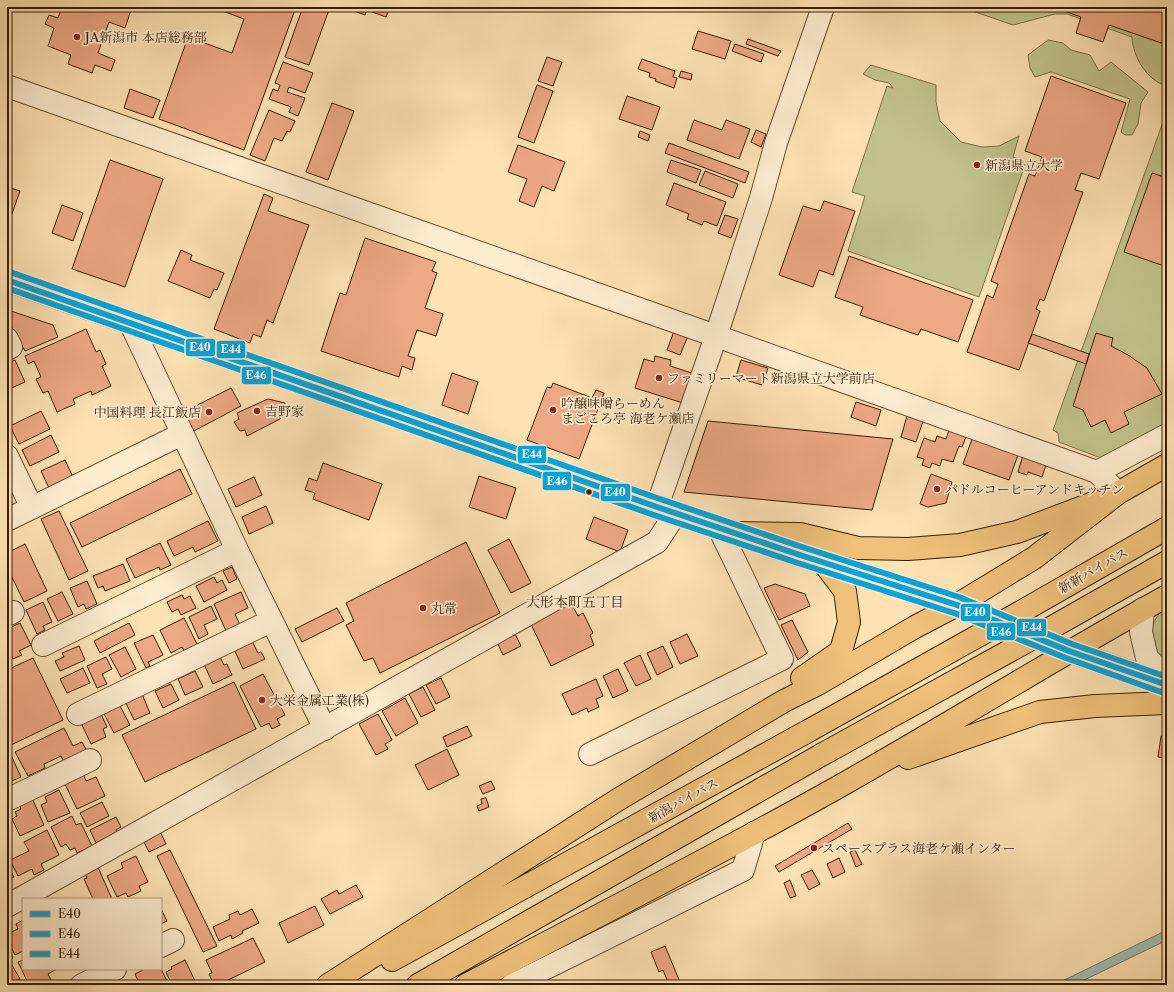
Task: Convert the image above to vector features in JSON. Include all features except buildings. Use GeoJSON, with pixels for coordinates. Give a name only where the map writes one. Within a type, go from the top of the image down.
{"type":"FeatureCollection","features":[{"type":"Feature","properties":{"kind":"main road"},"geometry":{"type":"LineString","coordinates":[[7,280],[666,510],[957,605],[1069,651],[1167,685]]}},
{"type":"Feature","properties":{"kind":"main road"},"geometry":{"type":"LineString","coordinates":[[328,985],[657,776],[784,701],[818,684],[915,627],[957,605],[1034,558],[1118,493],[1167,465]]}},
{"type":"Feature","properties":{"kind":"main road"},"geometry":{"type":"LineString","coordinates":[[727,530],[800,534],[858,548],[908,549],[960,545],[1017,532],[1118,493]]}},
{"type":"Feature","properties":{"kind":"main road","name":"新新バイパス"},"geometry":{"type":"LineString","coordinates":[[1018,613],[1167,528]]}},
{"type":"Feature","properties":{"kind":"main road"},"geometry":{"type":"LineString","coordinates":[[657,776],[841,651],[849,622],[845,591],[823,562]]}},
{"type":"Feature","properties":{"kind":"main road"},"geometry":{"type":"LineString","coordinates":[[418,985],[823,754],[1167,562]]}},
{"type":"Feature","properties":{"kind":"main road"},"geometry":{"type":"LineString","coordinates":[[466,985],[754,834],[855,777],[1069,651],[1167,596]]}},
{"type":"Feature","properties":{"kind":"main road","name":"新潟バイパス"},"geometry":{"type":"LineString","coordinates":[[347,985],[810,730],[1018,613]]}},
{"type":"Feature","properties":{"kind":"main road"},"geometry":{"type":"LineString","coordinates":[[855,777],[1040,712],[1095,706],[1167,703]]}},
{"type":"Feature","properties":{"kind":"street"},"geometry":{"type":"LineString","coordinates":[[7,906],[657,542],[716,336],[761,198],[776,143],[823,7]]}},
{"type":"Feature","properties":{"kind":"street"},"geometry":{"type":"LineString","coordinates":[[7,86],[716,336],[1096,472],[1118,493]]}},
{"type":"Feature","properties":{"kind":"street"},"geometry":{"type":"LineString","coordinates":[[130,322],[271,621],[325,729]]}},
{"type":"Feature","properties":{"kind":"street"},"geometry":{"type":"LineString","coordinates":[[7,339],[11,347],[7,349]]}},
{"type":"Feature","properties":{"kind":"street"},"geometry":{"type":"LineString","coordinates":[[7,520],[182,434]]}},
{"type":"Feature","properties":{"kind":"street"},"geometry":{"type":"LineString","coordinates":[[1096,472],[1167,435]]}},
{"type":"Feature","properties":{"kind":"street"},"geometry":{"type":"LineString","coordinates":[[7,456],[32,508]]}},
{"type":"Feature","properties":{"kind":"street"},"geometry":{"type":"LineString","coordinates":[[590,754],[782,659],[727,530]]}},
{"type":"Feature","properties":{"kind":"street"},"geometry":{"type":"LineString","coordinates":[[43,645],[237,550]]}},
{"type":"Feature","properties":{"kind":"street"},"geometry":{"type":"LineString","coordinates":[[1143,609],[1141,632],[1147,658],[1167,677]]}},
{"type":"Feature","properties":{"kind":"street"},"geometry":{"type":"LineString","coordinates":[[78,714],[271,621]]}},
{"type":"Feature","properties":{"kind":"street"},"geometry":{"type":"LineString","coordinates":[[7,800],[90,760]]}},
{"type":"Feature","properties":{"kind":"street"},"geometry":{"type":"LineString","coordinates":[[512,985],[743,870],[754,834]]}},
{"type":"Feature","properties":{"kind":"street"},"geometry":{"type":"LineString","coordinates":[[82,985],[112,970]]}},
{"type":"Feature","properties":{"kind":"green space"},"geometry":{"type":"Polygon","coordinates":[[[961,7],[1167,7],[1167,86],[1153,79],[1142,67],[1135,52],[1132,37],[1067,14],[1055,14],[1013,25],[961,7]]]}},
{"type":"Feature","properties":{"kind":"green space"},"geometry":{"type":"Polygon","coordinates":[[[1048,40],[1063,43],[1071,50],[1090,55],[1099,71],[1111,62],[1148,92],[1141,103],[1138,124],[1132,135],[1125,135],[1121,132],[1130,99],[1051,72],[1035,77],[1030,68],[1028,55],[1048,40]]]}},
{"type":"Feature","properties":{"kind":"green space"},"geometry":{"type":"Polygon","coordinates":[[[871,65],[936,85],[936,102],[940,121],[961,142],[982,147],[999,146],[1019,136],[1013,157],[1026,162],[979,297],[848,251],[865,196],[852,192],[887,86],[893,88],[889,83],[875,80],[863,74],[871,65]]]}},
{"type":"Feature","properties":{"kind":"green space"},"geometry":{"type":"Polygon","coordinates":[[[1163,122],[1167,123],[1167,429],[1106,460],[1059,442],[1058,433],[1053,430],[1163,122]]]}},
{"type":"Feature","properties":{"kind":"green space"},"geometry":{"type":"Polygon","coordinates":[[[1167,607],[1167,666],[1155,653],[1152,645],[1151,633],[1152,627],[1158,615],[1167,607]]]}},
{"type":"Feature","properties":{"kind":"water"},"geometry":{"type":"Polygon","coordinates":[[[1167,930],[1167,940],[1074,985],[1054,985],[1167,930]]]}},
{"type":"Feature","properties":{"kind":"transit line","name":"E44"},"geometry":{"type":"LineString","coordinates":[[10,272],[660,499],[802,547],[959,597],[1072,644],[1167,677]]}},
{"type":"Feature","properties":{"kind":"transit line","name":"E40"},"geometry":{"type":"LineString","coordinates":[[7,280],[657,507],[800,555],[957,605],[1069,651],[1167,685]]}},
{"type":"Feature","properties":{"kind":"transit line","name":"E46"},"geometry":{"type":"LineString","coordinates":[[7,288],[654,515],[954,613],[1066,658],[1164,693]]}},
{"type":"Feature","properties":{"kind":"place","name":"JA新潟市 本店総務部"},"geometry":{"type":"Point","coordinates":[77,37]}},
{"type":"Feature","properties":{"kind":"place","name":"新潟県立大学"},"geometry":{"type":"Point","coordinates":[977,165]}},
{"type":"Feature","properties":{"kind":"place","name":"ファミリーマート新潟県立大学前店"},"geometry":{"type":"Point","coordinates":[659,378]}},
{"type":"Feature","properties":{"kind":"place","name":"吟醸味噌らーめん まごころ亭 海老ケ瀬店"},"geometry":{"type":"Point","coordinates":[553,410]}},
{"type":"Feature","properties":{"kind":"place","name":"吉野家"},"geometry":{"type":"Point","coordinates":[257,411]}},
{"type":"Feature","properties":{"kind":"place","name":"中国料理 長江飯店"},"geometry":{"type":"Point","coordinates":[209,412]}},
{"type":"Feature","properties":{"kind":"place","name":"パドルコーヒーアンドキッチン"},"geometry":{"type":"Point","coordinates":[937,489]}},
{"type":"Feature","properties":{"kind":"place","name":"丸常"},"geometry":{"type":"Point","coordinates":[423,608]}},
{"type":"Feature","properties":{"kind":"place","name":"大栄金属工業(株)"},"geometry":{"type":"Point","coordinates":[262,700]}},
{"type":"Feature","properties":{"kind":"place","name":"スペースプラス海老ケ瀬インター"},"geometry":{"type":"Point","coordinates":[814,848]}},
{"type":"Feature","properties":{"kind":"district","name":"大形本町五丁目"},"geometry":{"type":"Point","coordinates":[575,602]}}]}
